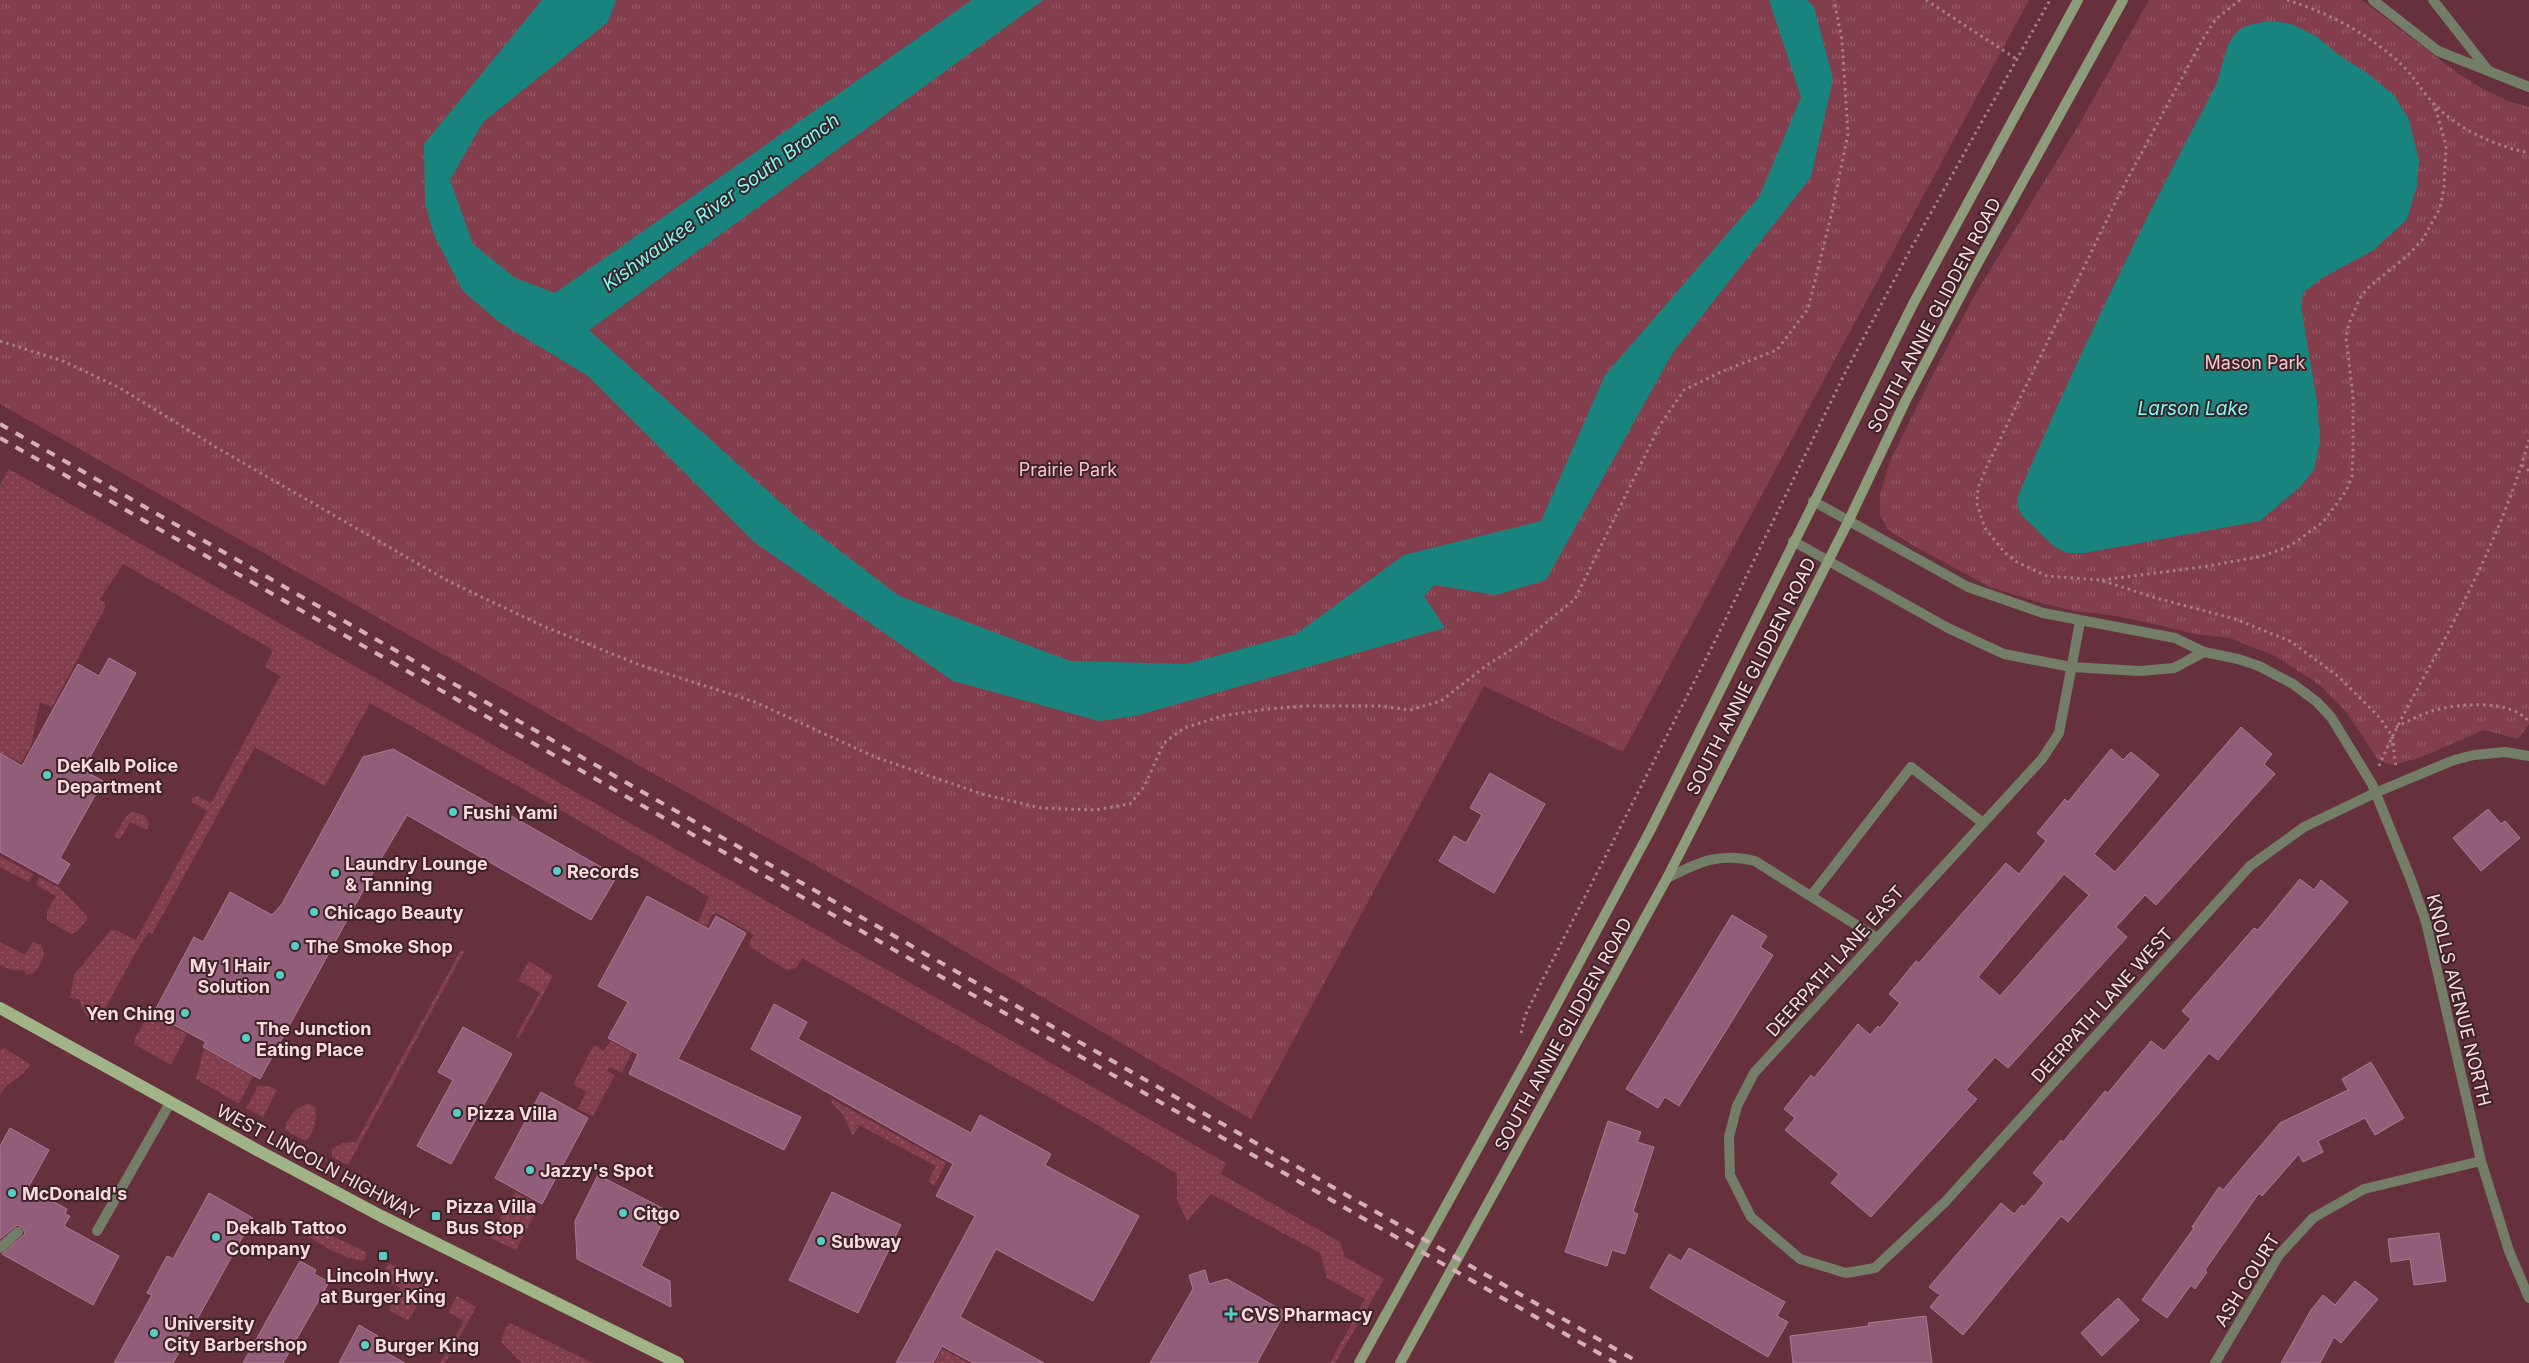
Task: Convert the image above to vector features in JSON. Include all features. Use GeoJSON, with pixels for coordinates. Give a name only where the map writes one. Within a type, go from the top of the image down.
{"type":"FeatureCollection","features":[{"type":"Feature","properties":{"kind":"main road","name":"SOUTH ANNIE GLIDDEN ROAD"},"geometry":{"type":"LineString","coordinates":[[1359,1363],[1535,1046],[1651,829],[1813,501],[1941,251],[2078,0]]}},
{"type":"Feature","properties":{"kind":"main road","name":"SOUTH ANNIE GLIDDEN ROAD"},"geometry":{"type":"LineString","coordinates":[[1400,1363],[1667,878],[1848,522],[1905,402],[1969,279],[2123,0]]}},
{"type":"Feature","properties":{"kind":"main road","name":"WEST LINCOLN HIGHWAY"},"geometry":{"type":"LineString","coordinates":[[0,1008],[170,1103],[469,1261],[678,1363]]}},
{"type":"Feature","properties":{"kind":"street"},"geometry":{"type":"LineString","coordinates":[[2373,0],[2438,52],[2529,87]]}},
{"type":"Feature","properties":{"kind":"street"},"geometry":{"type":"LineString","coordinates":[[2434,0],[2488,70]]}},
{"type":"Feature","properties":{"kind":"street","name":"KNOLLS AVENUE NORTH"},"geometry":{"type":"LineString","coordinates":[[1813,501],[1968,588],[2017,606],[2080,622],[2175,638],[2204,652],[2238,659],[2259,666],[2293,684],[2317,702],[2331,717],[2373,789],[2411,880],[2426,922],[2481,1161],[2509,1251],[2529,1298]]}},
{"type":"Feature","properties":{"kind":"street"},"geometry":{"type":"LineString","coordinates":[[1793,541],[1978,642],[2004,654],[2071,668],[2140,671],[2174,668],[2204,652]]}},
{"type":"Feature","properties":{"kind":"street","name":"DEERPATH LANE EAST"},"geometry":{"type":"LineString","coordinates":[[1875,1268],[1846,1273],[1800,1258],[1751,1217],[1730,1175],[1729,1137],[1737,1106],[1754,1073],[1793,1033],[1877,938],[2042,759],[2059,733],[2080,622]]}},
{"type":"Feature","properties":{"kind":"street","name":"DEERPATH LANE WEST"},"geometry":{"type":"LineString","coordinates":[[1875,1268],[1944,1202],[2250,866],[2304,828],[2373,789],[2399,783],[2454,760],[2474,755],[2505,752],[2529,756]]}},
{"type":"Feature","properties":{"kind":"street"},"geometry":{"type":"LineString","coordinates":[[1811,896],[1911,767],[1983,823]]}},
{"type":"Feature","properties":{"kind":"street"},"geometry":{"type":"LineString","coordinates":[[1667,878],[1699,862],[1742,858],[1756,861],[1877,938]]}},
{"type":"Feature","properties":{"kind":"street"},"geometry":{"type":"LineString","coordinates":[[97,1231],[170,1103]]}},
{"type":"Feature","properties":{"kind":"street","name":"ASH COURT"},"geometry":{"type":"LineString","coordinates":[[2215,1363],[2279,1255],[2313,1218],[2364,1189],[2481,1161]]}},
{"type":"Feature","properties":{"kind":"street"},"geometry":{"type":"LineString","coordinates":[[0,1248],[18,1232]]}},
{"type":"Feature","properties":{"kind":"path"},"geometry":{"type":"LineString","coordinates":[[0,341],[63,361],[120,388],[220,449],[448,581],[543,626],[640,665],[755,702],[876,758],[982,794],[1041,808],[1095,810],[1130,804],[1144,787],[1164,743],[1184,728],[1222,716],[1307,706],[1381,706],[1410,710],[1441,701],[1487,665],[1520,644],[1575,599],[1660,425],[1684,390],[1723,371],[1778,350],[1808,309],[1831,216],[1848,134],[1842,40],[1834,0]]}},
{"type":"Feature","properties":{"kind":"path"},"geometry":{"type":"LineString","coordinates":[[1926,0],[2018,60]]}},
{"type":"Feature","properties":{"kind":"path"},"geometry":{"type":"LineString","coordinates":[[1522,1033],[1525,1016],[1540,985],[1712,648],[1844,375],[1923,226],[2050,0]]}},
{"type":"Feature","properties":{"kind":"path"},"geometry":{"type":"LineString","coordinates":[[2240,0],[2216,19],[2204,38],[2126,182],[1991,457],[1978,488],[1977,504],[1985,528],[2005,553],[2017,562],[2047,576],[2100,580],[2202,567],[2262,556],[2290,546],[2307,536],[2323,522],[2340,499],[2352,476],[2353,396],[2346,337],[2353,311],[2364,293],[2423,239],[2440,208],[2444,188],[2446,145],[2434,104]]}},
{"type":"Feature","properties":{"kind":"path"},"geometry":{"type":"LineString","coordinates":[[2287,0],[2335,18],[2384,51],[2402,66],[2434,104],[2451,120],[2468,131],[2488,141],[2529,153]]}},
{"type":"Feature","properties":{"kind":"path"},"geometry":{"type":"LineString","coordinates":[[2373,789],[2396,726],[2457,616],[2522,465],[2529,440]]}},
{"type":"Feature","properties":{"kind":"path"},"geometry":{"type":"LineString","coordinates":[[2522,465],[2529,471]]}},
{"type":"Feature","properties":{"kind":"path"},"geometry":{"type":"LineString","coordinates":[[2100,580],[2156,598],[2235,619],[2290,641],[2314,657],[2361,698],[2380,718],[2392,736],[2399,783]]}},
{"type":"Feature","properties":{"kind":"path"},"geometry":{"type":"LineString","coordinates":[[2396,726],[2433,711],[2472,705],[2512,709],[2529,722]]}},
{"type":"Feature","properties":{"kind":"green space","name":"Prairie Park"},"geometry":{"type":"Polygon","coordinates":[[[0,0],[2029,0],[1623,752],[1484,686],[1251,1119],[865,893],[0,404],[0,0]]]}},
{"type":"Feature","properties":{"kind":"green space","name":"Mason Park"},"geometry":{"type":"Polygon","coordinates":[[[2149,0],[2362,0],[2456,72],[2483,89],[2511,102],[2529,107],[2529,724],[2518,739],[2484,730],[2419,758],[2392,765],[2378,760],[2347,713],[2320,685],[2273,655],[2230,638],[2196,634],[2118,616],[2074,611],[1990,587],[1888,530],[1880,514],[1880,495],[1890,461],[1931,378],[1976,293],[2077,128],[2149,0]]]}},
{"type":"Feature","properties":{"kind":"green space"},"geometry":{"type":"Polygon","coordinates":[[[9,469],[1226,1163],[1221,1174],[1340,1242],[1345,1257],[1384,1279],[1335,1363],[1330,1363],[1365,1299],[1327,1278],[1320,1253],[1211,1194],[1187,1221],[1177,1200],[1177,1174],[1091,1121],[802,958],[797,967],[791,970],[785,969],[750,947],[750,940],[754,935],[717,913],[711,916],[707,926],[698,922],[709,897],[571,816],[370,703],[325,786],[255,747],[152,934],[149,932],[141,943],[97,1023],[93,1021],[85,1013],[79,999],[70,998],[74,975],[111,930],[116,930],[136,940],[207,811],[192,802],[192,798],[197,796],[211,803],[280,676],[265,667],[273,650],[123,564],[100,600],[105,603],[105,608],[52,707],[40,702],[31,746],[21,763],[0,752],[0,485],[9,469]]]}},
{"type":"Feature","properties":{"kind":"green space"},"geometry":{"type":"Polygon","coordinates":[[[132,812],[144,815],[149,822],[147,830],[130,822],[120,839],[114,836],[127,815],[132,812]]]}},
{"type":"Feature","properties":{"kind":"green space"},"geometry":{"type":"Polygon","coordinates":[[[0,856],[33,874],[29,882],[0,867],[0,856]]]}},
{"type":"Feature","properties":{"kind":"green space"},"geometry":{"type":"Polygon","coordinates":[[[39,877],[61,889],[87,916],[87,920],[76,932],[71,934],[47,920],[47,911],[56,896],[36,885],[39,877]]]}},
{"type":"Feature","properties":{"kind":"green space"},"geometry":{"type":"Polygon","coordinates":[[[0,942],[25,955],[33,942],[41,945],[44,954],[38,968],[33,973],[26,975],[24,970],[12,970],[0,965],[0,942]]]}},
{"type":"Feature","properties":{"kind":"green space"},"geometry":{"type":"Polygon","coordinates":[[[461,950],[464,952],[348,1165],[332,1157],[332,1149],[343,1143],[356,1142],[461,950]]]}},
{"type":"Feature","properties":{"kind":"green space"},"geometry":{"type":"Polygon","coordinates":[[[529,961],[553,976],[519,1038],[516,1036],[540,993],[518,980],[529,961]]]}},
{"type":"Feature","properties":{"kind":"green space"},"geometry":{"type":"Polygon","coordinates":[[[149,1014],[187,1034],[171,1065],[134,1044],[135,1038],[149,1014]]]}},
{"type":"Feature","properties":{"kind":"green space"},"geometry":{"type":"Polygon","coordinates":[[[641,1028],[641,1032],[622,1073],[610,1067],[607,1071],[615,1075],[593,1116],[578,1109],[586,1092],[573,1084],[594,1045],[604,1051],[610,1041],[628,1050],[641,1028]]]}},
{"type":"Feature","properties":{"kind":"green space"},"geometry":{"type":"Polygon","coordinates":[[[4,1048],[30,1064],[0,1095],[0,1050],[4,1048]]]}},
{"type":"Feature","properties":{"kind":"green space"},"geometry":{"type":"Polygon","coordinates":[[[204,1049],[253,1076],[239,1104],[196,1079],[204,1049]]]}},
{"type":"Feature","properties":{"kind":"green space"},"geometry":{"type":"Polygon","coordinates":[[[258,1086],[269,1086],[277,1090],[263,1117],[246,1108],[258,1086]]]}},
{"type":"Feature","properties":{"kind":"green space"},"geometry":{"type":"Polygon","coordinates":[[[832,1099],[946,1163],[934,1186],[928,1181],[936,1166],[859,1125],[853,1136],[843,1115],[831,1102],[832,1099]]]}},
{"type":"Feature","properties":{"kind":"green space"},"geometry":{"type":"Polygon","coordinates":[[[309,1104],[315,1107],[316,1121],[311,1134],[305,1141],[285,1130],[287,1121],[293,1113],[300,1107],[309,1104]]]}},
{"type":"Feature","properties":{"kind":"green space"},"geometry":{"type":"Polygon","coordinates":[[[515,1192],[533,1201],[530,1206],[536,1211],[516,1250],[490,1238],[515,1192]]]}},
{"type":"Feature","properties":{"kind":"green space"},"geometry":{"type":"Polygon","coordinates":[[[298,1220],[366,1252],[364,1261],[338,1254],[315,1241],[300,1231],[298,1220]]]}},
{"type":"Feature","properties":{"kind":"green space"},"geometry":{"type":"Polygon","coordinates":[[[389,1263],[430,1283],[408,1321],[389,1310],[400,1288],[382,1276],[389,1263]]]}},
{"type":"Feature","properties":{"kind":"green space"},"geometry":{"type":"Polygon","coordinates":[[[457,1296],[476,1307],[445,1363],[440,1363],[464,1321],[448,1312],[457,1296]]]}},
{"type":"Feature","properties":{"kind":"green space"},"geometry":{"type":"Polygon","coordinates":[[[510,1323],[593,1363],[522,1363],[501,1342],[505,1329],[510,1323]]]}},
{"type":"Feature","properties":{"kind":"green space"},"geometry":{"type":"Polygon","coordinates":[[[942,1349],[969,1363],[935,1363],[942,1349]]]}},
{"type":"Feature","properties":{"kind":"water","name":"Kishwaukee River South Branch"},"geometry":{"type":"Polygon","coordinates":[[[542,0],[616,0],[608,22],[483,122],[450,180],[473,244],[515,278],[555,293],[972,0],[1043,0],[589,330],[801,521],[899,596],[1070,661],[1187,664],[1296,634],[1404,555],[1541,521],[1605,375],[1759,197],[1801,97],[1769,0],[1807,0],[1814,7],[1833,79],[1811,177],[1672,354],[1546,580],[1496,595],[1434,585],[1424,596],[1445,628],[1135,716],[1099,721],[953,681],[754,542],[588,376],[499,322],[463,291],[434,235],[425,203],[424,144],[542,0]]]}},
{"type":"Feature","properties":{"kind":"water","name":"Larson Lake"},"geometry":{"type":"Polygon","coordinates":[[[2272,21],[2291,24],[2316,36],[2394,95],[2409,120],[2419,160],[2417,186],[2407,219],[2374,250],[2322,278],[2303,293],[2301,307],[2317,401],[2320,442],[2314,470],[2300,487],[2260,521],[2085,553],[2067,553],[2055,547],[2022,516],[2018,507],[2018,496],[2112,290],[2214,89],[2229,43],[2233,36],[2242,28],[2272,21]]]}},
{"type":"Feature","properties":{"kind":"building","name":"DeKalb Police Department"},"geometry":{"type":"Polygon","coordinates":[[[109,658],[136,673],[83,770],[103,781],[60,858],[70,864],[58,884],[0,852],[0,753],[22,766],[78,664],[99,676],[109,658]]]}},
{"type":"Feature","properties":{"kind":"building"},"geometry":{"type":"Polygon","coordinates":[[[2241,727],[2272,754],[2264,764],[2275,774],[2156,905],[2145,895],[2116,927],[2127,937],[2008,1068],[1995,1057],[1966,1090],[1977,1099],[1871,1217],[1831,1183],[1839,1174],[1785,1130],[1795,1118],[1784,1109],[1811,1075],[1814,1078],[1858,1024],[1870,1035],[1878,1026],[1880,1028],[1900,1003],[1889,994],[1916,961],[1919,963],[2006,863],[2019,874],[2046,841],[2037,833],[2065,799],[2068,802],[2111,749],[2123,760],[2131,752],[2159,775],[2094,854],[2115,872],[2241,727]],[[2064,874],[1978,977],[2000,996],[2089,895],[2064,874]]]}},
{"type":"Feature","properties":{"kind":"building"},"geometry":{"type":"Polygon","coordinates":[[[393,749],[617,876],[591,920],[407,815],[375,869],[260,1079],[203,1047],[206,1042],[153,1014],[194,937],[203,942],[230,892],[272,915],[282,904],[363,757],[393,749]]]}},
{"type":"Feature","properties":{"kind":"building"},"geometry":{"type":"Polygon","coordinates":[[[1490,773],[1545,804],[1494,893],[1439,861],[1454,836],[1466,843],[1482,815],[1470,808],[1490,773]]]}},
{"type":"Feature","properties":{"kind":"building"},"geometry":{"type":"Polygon","coordinates":[[[2488,809],[2501,824],[2505,821],[2520,838],[2481,871],[2453,838],[2488,809]]]}},
{"type":"Feature","properties":{"kind":"building"},"geometry":{"type":"Polygon","coordinates":[[[2300,879],[2314,890],[2321,880],[2348,902],[2218,1060],[2209,1053],[2068,1222],[2061,1216],[1963,1335],[1930,1307],[1940,1295],[1929,1287],[2001,1203],[2014,1214],[2022,1205],[2024,1207],[2044,1183],[2033,1173],[2061,1140],[2063,1142],[2105,1091],[2108,1093],[2151,1041],[2164,1051],[2191,1019],[2182,1011],[2254,928],[2258,930],[2300,879]]]}},
{"type":"Feature","properties":{"kind":"building"},"geometry":{"type":"Polygon","coordinates":[[[647,896],[709,929],[716,916],[746,933],[678,1059],[801,1117],[784,1150],[629,1074],[638,1054],[608,1038],[628,1002],[598,986],[647,896]]]}},
{"type":"Feature","properties":{"kind":"building"},"geometry":{"type":"Polygon","coordinates":[[[1732,915],[1767,936],[1760,947],[1773,955],[1679,1106],[1665,1097],[1658,1108],[1626,1089],[1732,915]]]}},
{"type":"Feature","properties":{"kind":"building"},"geometry":{"type":"Polygon","coordinates":[[[774,1004],[807,1022],[798,1039],[971,1133],[980,1115],[1051,1154],[1045,1165],[1139,1216],[1093,1301],[996,1249],[960,1317],[1044,1363],[973,1363],[942,1346],[933,1363],[896,1363],[975,1216],[936,1196],[953,1164],[751,1049],[774,1004]]]}},
{"type":"Feature","properties":{"kind":"building","name":"Pizza Villa"},"geometry":{"type":"Polygon","coordinates":[[[463,1027],[512,1054],[451,1164],[417,1146],[453,1080],[438,1072],[463,1027]]]}},
{"type":"Feature","properties":{"kind":"building"},"geometry":{"type":"Polygon","coordinates":[[[2371,1062],[2404,1118],[2375,1135],[2365,1118],[2318,1141],[2323,1152],[2303,1162],[2299,1154],[2262,1196],[2259,1193],[2205,1270],[2207,1272],[2195,1289],[2191,1285],[2167,1318],[2142,1300],[2194,1228],[2192,1227],[2219,1187],[2223,1190],[2280,1123],[2348,1090],[2342,1079],[2371,1062]]]}},
{"type":"Feature","properties":{"kind":"building"},"geometry":{"type":"Polygon","coordinates":[[[541,1092],[588,1118],[542,1204],[495,1178],[541,1092]]]}},
{"type":"Feature","properties":{"kind":"building"},"geometry":{"type":"Polygon","coordinates":[[[1608,1121],[1641,1132],[1637,1142],[1654,1147],[1633,1212],[1638,1214],[1625,1254],[1612,1250],[1607,1266],[1565,1252],[1608,1121]]]}},
{"type":"Feature","properties":{"kind":"building"},"geometry":{"type":"Polygon","coordinates":[[[10,1128],[49,1150],[28,1188],[67,1209],[65,1214],[70,1216],[64,1226],[119,1256],[93,1305],[2,1254],[25,1234],[23,1228],[17,1225],[0,1239],[0,1146],[10,1128]]]}},
{"type":"Feature","properties":{"kind":"building"},"geometry":{"type":"Polygon","coordinates":[[[598,1175],[668,1211],[641,1266],[670,1281],[671,1307],[577,1259],[575,1221],[598,1175]]]}},
{"type":"Feature","properties":{"kind":"building"},"geometry":{"type":"Polygon","coordinates":[[[832,1192],[901,1225],[858,1313],[789,1280],[832,1192]]]}},
{"type":"Feature","properties":{"kind":"building"},"geometry":{"type":"Polygon","coordinates":[[[209,1193],[253,1218],[173,1363],[114,1363],[152,1295],[147,1293],[167,1256],[173,1259],[209,1193]]]}},
{"type":"Feature","properties":{"kind":"building"},"geometry":{"type":"Polygon","coordinates":[[[2439,1233],[2446,1281],[2414,1285],[2410,1259],[2391,1262],[2388,1239],[2439,1233]]]}},
{"type":"Feature","properties":{"kind":"building"},"geometry":{"type":"Polygon","coordinates":[[[1689,1248],[1785,1302],[1777,1316],[1788,1322],[1768,1357],[1650,1288],[1669,1254],[1681,1261],[1689,1248]]]}},
{"type":"Feature","properties":{"kind":"building"},"geometry":{"type":"Polygon","coordinates":[[[300,1261],[316,1270],[314,1274],[329,1282],[283,1363],[243,1363],[300,1261]]]}},
{"type":"Feature","properties":{"kind":"building","name":"CVS Pharmacy"},"geometry":{"type":"Polygon","coordinates":[[[1205,1270],[1209,1284],[1227,1279],[1285,1312],[1257,1363],[1150,1363],[1193,1289],[1189,1275],[1205,1270]]]}},
{"type":"Feature","properties":{"kind":"building"},"geometry":{"type":"Polygon","coordinates":[[[2355,1281],[2378,1299],[2341,1343],[2334,1337],[2320,1363],[2281,1363],[2311,1310],[2323,1295],[2335,1305],[2355,1281]]]}},
{"type":"Feature","properties":{"kind":"building"},"geometry":{"type":"Polygon","coordinates":[[[2118,1298],[2139,1320],[2102,1356],[2081,1333],[2118,1298]]]}},
{"type":"Feature","properties":{"kind":"building"},"geometry":{"type":"Polygon","coordinates":[[[1926,1316],[1932,1363],[1793,1363],[1790,1336],[1869,1326],[1868,1323],[1926,1316]]]}},
{"type":"Feature","properties":{"kind":"building","name":"Burger King"},"geometry":{"type":"Polygon","coordinates":[[[359,1325],[378,1336],[375,1342],[386,1348],[385,1352],[405,1363],[339,1363],[359,1325]]]}},
{"type":"Feature","properties":{"kind":"railway"},"geometry":{"type":"LineString","coordinates":[[0,424],[1640,1363]]}},
{"type":"Feature","properties":{"kind":"railway"},"geometry":{"type":"LineString","coordinates":[[0,438],[1616,1363]]}},
{"type":"Feature","properties":{"kind":"place","name":"DeKalb Police Department"},"geometry":{"type":"Point","coordinates":[47,775]}},
{"type":"Feature","properties":{"kind":"place","name":"Fushi Yami"},"geometry":{"type":"Point","coordinates":[453,812]}},
{"type":"Feature","properties":{"kind":"place","name":"Records"},"geometry":{"type":"Point","coordinates":[557,871]}},
{"type":"Feature","properties":{"kind":"place","name":"Laundry Lounge & Tanning"},"geometry":{"type":"Point","coordinates":[335,873]}},
{"type":"Feature","properties":{"kind":"place","name":"Chicago Beauty"},"geometry":{"type":"Point","coordinates":[314,912]}},
{"type":"Feature","properties":{"kind":"place","name":"The Smoke Shop"},"geometry":{"type":"Point","coordinates":[295,946]}},
{"type":"Feature","properties":{"kind":"place","name":"My 1 Hair Solution"},"geometry":{"type":"Point","coordinates":[280,975]}},
{"type":"Feature","properties":{"kind":"place","name":"Yen Ching"},"geometry":{"type":"Point","coordinates":[185,1013]}},
{"type":"Feature","properties":{"kind":"place","name":"The Junction Eating Place"},"geometry":{"type":"Point","coordinates":[246,1038]}},
{"type":"Feature","properties":{"kind":"place","name":"Pizza Villa"},"geometry":{"type":"Point","coordinates":[457,1113]}},
{"type":"Feature","properties":{"kind":"place","name":"Jazzy's Spot"},"geometry":{"type":"Point","coordinates":[530,1170]}},
{"type":"Feature","properties":{"kind":"place","name":"McDonald's"},"geometry":{"type":"Point","coordinates":[12,1193]}},
{"type":"Feature","properties":{"kind":"place","name":"Citgo"},"geometry":{"type":"Point","coordinates":[623,1213]}},
{"type":"Feature","properties":{"kind":"place","name":"Pizza Villa Bus Stop"},"geometry":{"type":"Point","coordinates":[436,1216]}},
{"type":"Feature","properties":{"kind":"place","name":"Dekalb Tattoo Company"},"geometry":{"type":"Point","coordinates":[216,1237]}},
{"type":"Feature","properties":{"kind":"place","name":"Subway"},"geometry":{"type":"Point","coordinates":[821,1241]}},
{"type":"Feature","properties":{"kind":"place","name":"Lincoln Hwy. at Burger King"},"geometry":{"type":"Point","coordinates":[383,1256]}},
{"type":"Feature","properties":{"kind":"place","name":"CVS Pharmacy"},"geometry":{"type":"Point","coordinates":[1231,1314]}},
{"type":"Feature","properties":{"kind":"place","name":"University City Barbershop"},"geometry":{"type":"Point","coordinates":[154,1333]}},
{"type":"Feature","properties":{"kind":"place","name":"Burger King"},"geometry":{"type":"Point","coordinates":[365,1345]}}]}
